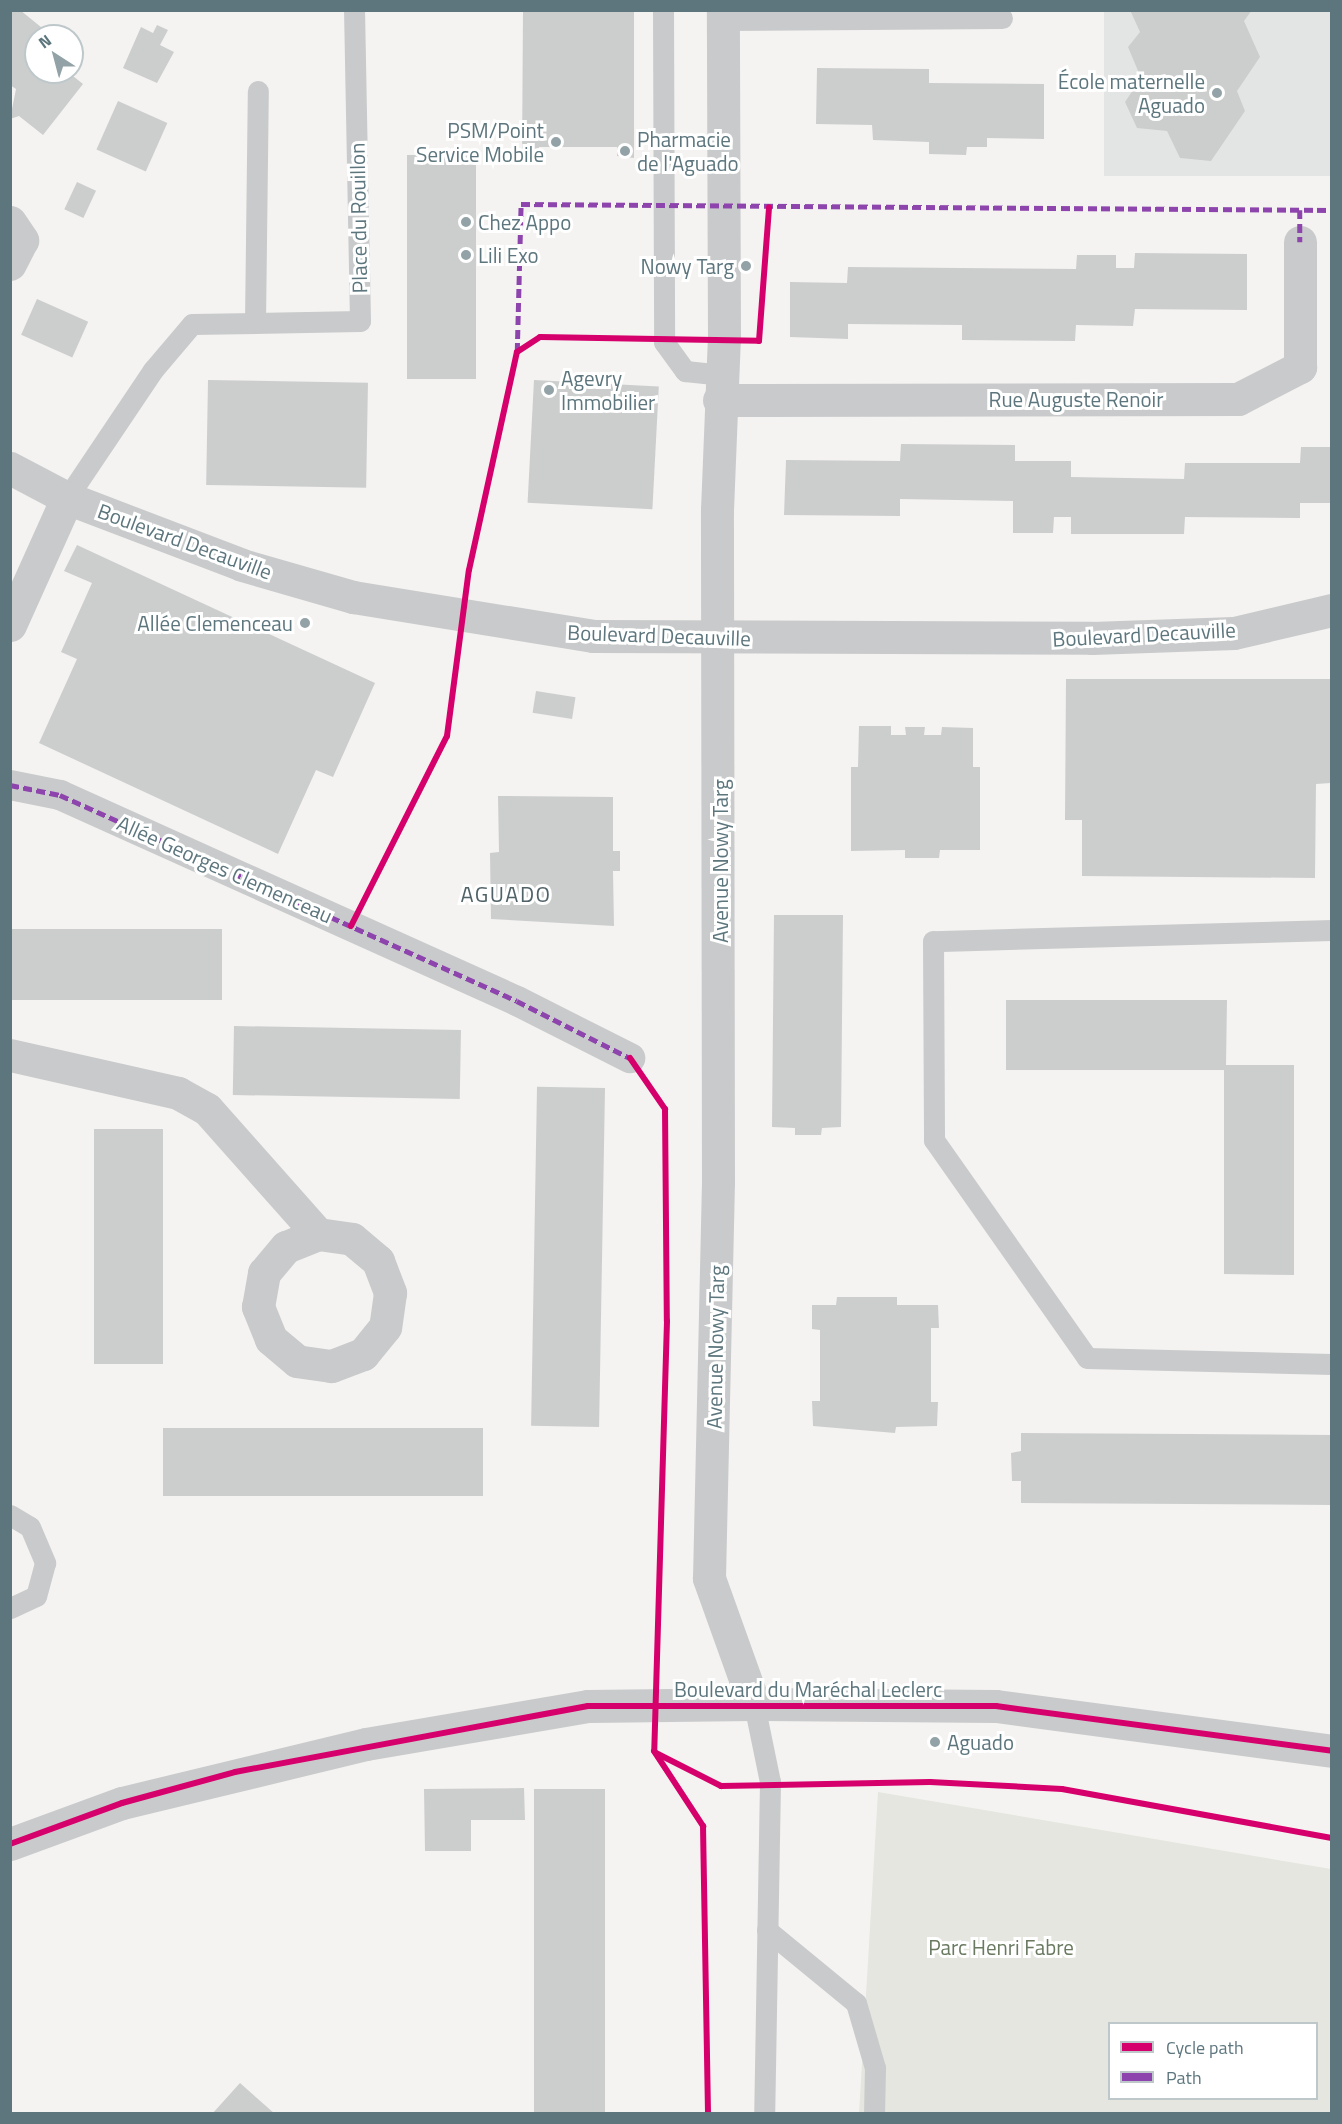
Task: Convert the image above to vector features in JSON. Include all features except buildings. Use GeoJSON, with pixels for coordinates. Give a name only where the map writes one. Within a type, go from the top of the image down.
{"type":"FeatureCollection","features":[{"type":"Feature","properties":{"kind":"street","name":"Avenue Nowy Targ"},"geometry":{"type":"LineString","coordinates":[[724,16],[720,388],[721,638],[710,1578],[754,1704]]}},
{"type":"Feature","properties":{"kind":"street"},"geometry":{"type":"LineString","coordinates":[[10,222],[22,240],[10,264]]}},
{"type":"Feature","properties":{"kind":"street","name":"Rue Auguste Renoir"},"geometry":{"type":"LineString","coordinates":[[720,388],[1238,399],[1300,367],[1300,242]]}},
{"type":"Feature","properties":{"kind":"street","name":"Boulevard Decauville"},"geometry":{"type":"LineString","coordinates":[[10,468],[67,498],[242,565],[364,599],[593,636],[721,638],[1234,633],[1332,610]]}},
{"type":"Feature","properties":{"kind":"street"},"geometry":{"type":"LineString","coordinates":[[10,625],[67,498]]}},
{"type":"Feature","properties":{"kind":"street","name":"Allée Georges Clemenceau"},"geometry":{"type":"LineString","coordinates":[[10,784],[60,795],[517,1001],[630,1058]]}},
{"type":"Feature","properties":{"kind":"street"},"geometry":{"type":"LineString","coordinates":[[10,1055],[178,1093],[207,1109],[318,1234]]}},
{"type":"Feature","properties":{"kind":"street","name":"Boulevard du Maréchal Leclerc"},"geometry":{"type":"LineString","coordinates":[[10,1844],[122,1803],[366,1744],[588,1706],[754,1704],[996,1706],[1332,1751]]}},
{"type":"Feature","properties":{"kind":"lane","name":"Place du Rouillon"},"geometry":{"type":"LineString","coordinates":[[67,498],[153,370],[192,324],[360,321],[354,10]]}},
{"type":"Feature","properties":{"kind":"lane"},"geometry":{"type":"LineString","coordinates":[[663,10],[664,342],[685,371],[720,388]]}},
{"type":"Feature","properties":{"kind":"lane"},"geometry":{"type":"LineString","coordinates":[[724,16],[1002,18]]}},
{"type":"Feature","properties":{"kind":"lane"},"geometry":{"type":"LineString","coordinates":[[255,323],[258,91]]}},
{"type":"Feature","properties":{"kind":"lane"},"geometry":{"type":"LineString","coordinates":[[1332,930],[933,941],[934,1140],[1087,1358],[1332,1364]]}},
{"type":"Feature","properties":{"kind":"lane"},"geometry":{"type":"LineString","coordinates":[[10,1515],[30,1527],[45,1563],[36,1596],[10,1608]]}},
{"type":"Feature","properties":{"kind":"lane"},"geometry":{"type":"LineString","coordinates":[[754,1704],[770,1782],[764,2114]]}},
{"type":"Feature","properties":{"kind":"lane"},"geometry":{"type":"LineString","coordinates":[[767,1930],[856,2003],[875,2068],[874,2114]]}},
{"type":"Feature","properties":{"kind":"shaded area","name":"École maternelle Aguado"},"geometry":{"type":"Polygon","coordinates":[[[1104,11],[1331,11],[1331,176],[1104,176],[1104,11]]]}},
{"type":"Feature","properties":{"kind":"green space","name":"Parc Henri Fabre"},"geometry":{"type":"Polygon","coordinates":[[[878,1792],[1331,1869],[1331,2113],[859,2114],[878,1792]]]}},
{"type":"Feature","properties":{"kind":"marked path"},"geometry":{"type":"LineString","coordinates":[[517,352],[521,204],[1332,210]]}},
{"type":"Feature","properties":{"kind":"marked path"},"geometry":{"type":"LineString","coordinates":[[1300,210],[1300,242]]}},
{"type":"Feature","properties":{"kind":"marked path"},"geometry":{"type":"LineString","coordinates":[[10,785],[60,795],[517,1001],[630,1058]]}},
{"type":"Feature","properties":{"kind":"cycle path"},"geometry":{"type":"LineString","coordinates":[[351,926],[447,736],[469,570],[517,352],[540,337],[759,341],[769,207]]}},
{"type":"Feature","properties":{"kind":"cycle path"},"geometry":{"type":"LineString","coordinates":[[630,1058],[665,1109],[667,1321],[654,1751],[703,1826],[708,2114]]}},
{"type":"Feature","properties":{"kind":"cycle path"},"geometry":{"type":"LineString","coordinates":[[10,1844],[122,1803],[235,1772],[588,1706],[996,1706],[1332,1751]]}},
{"type":"Feature","properties":{"kind":"cycle path"},"geometry":{"type":"LineString","coordinates":[[656,1753],[721,1786],[930,1782],[1062,1789],[1332,1838]]}},
{"type":"Feature","properties":{"kind":"place","name":"École maternelle Aguado"},"geometry":{"type":"Point","coordinates":[1217,93]}},
{"type":"Feature","properties":{"kind":"place","name":"PSM/Point Service Mobile"},"geometry":{"type":"Point","coordinates":[556,142]}},
{"type":"Feature","properties":{"kind":"place","name":"Pharmacie de l'Aguado"},"geometry":{"type":"Point","coordinates":[625,151]}},
{"type":"Feature","properties":{"kind":"place","name":"Chez Appo"},"geometry":{"type":"Point","coordinates":[466,222]}},
{"type":"Feature","properties":{"kind":"place","name":"Lili Exo"},"geometry":{"type":"Point","coordinates":[466,255]}},
{"type":"Feature","properties":{"kind":"place","name":"Nowy Targ"},"geometry":{"type":"Point","coordinates":[746,266]}},
{"type":"Feature","properties":{"kind":"place","name":"Agevry Immobilier"},"geometry":{"type":"Point","coordinates":[549,390]}},
{"type":"Feature","properties":{"kind":"place","name":"Allée Clemenceau"},"geometry":{"type":"Point","coordinates":[305,623]}},
{"type":"Feature","properties":{"kind":"place","name":"Aguado"},"geometry":{"type":"Point","coordinates":[935,1742]}},
{"type":"Feature","properties":{"kind":"district","name":"AGUADO"},"geometry":{"type":"Point","coordinates":[506,895]}}]}
